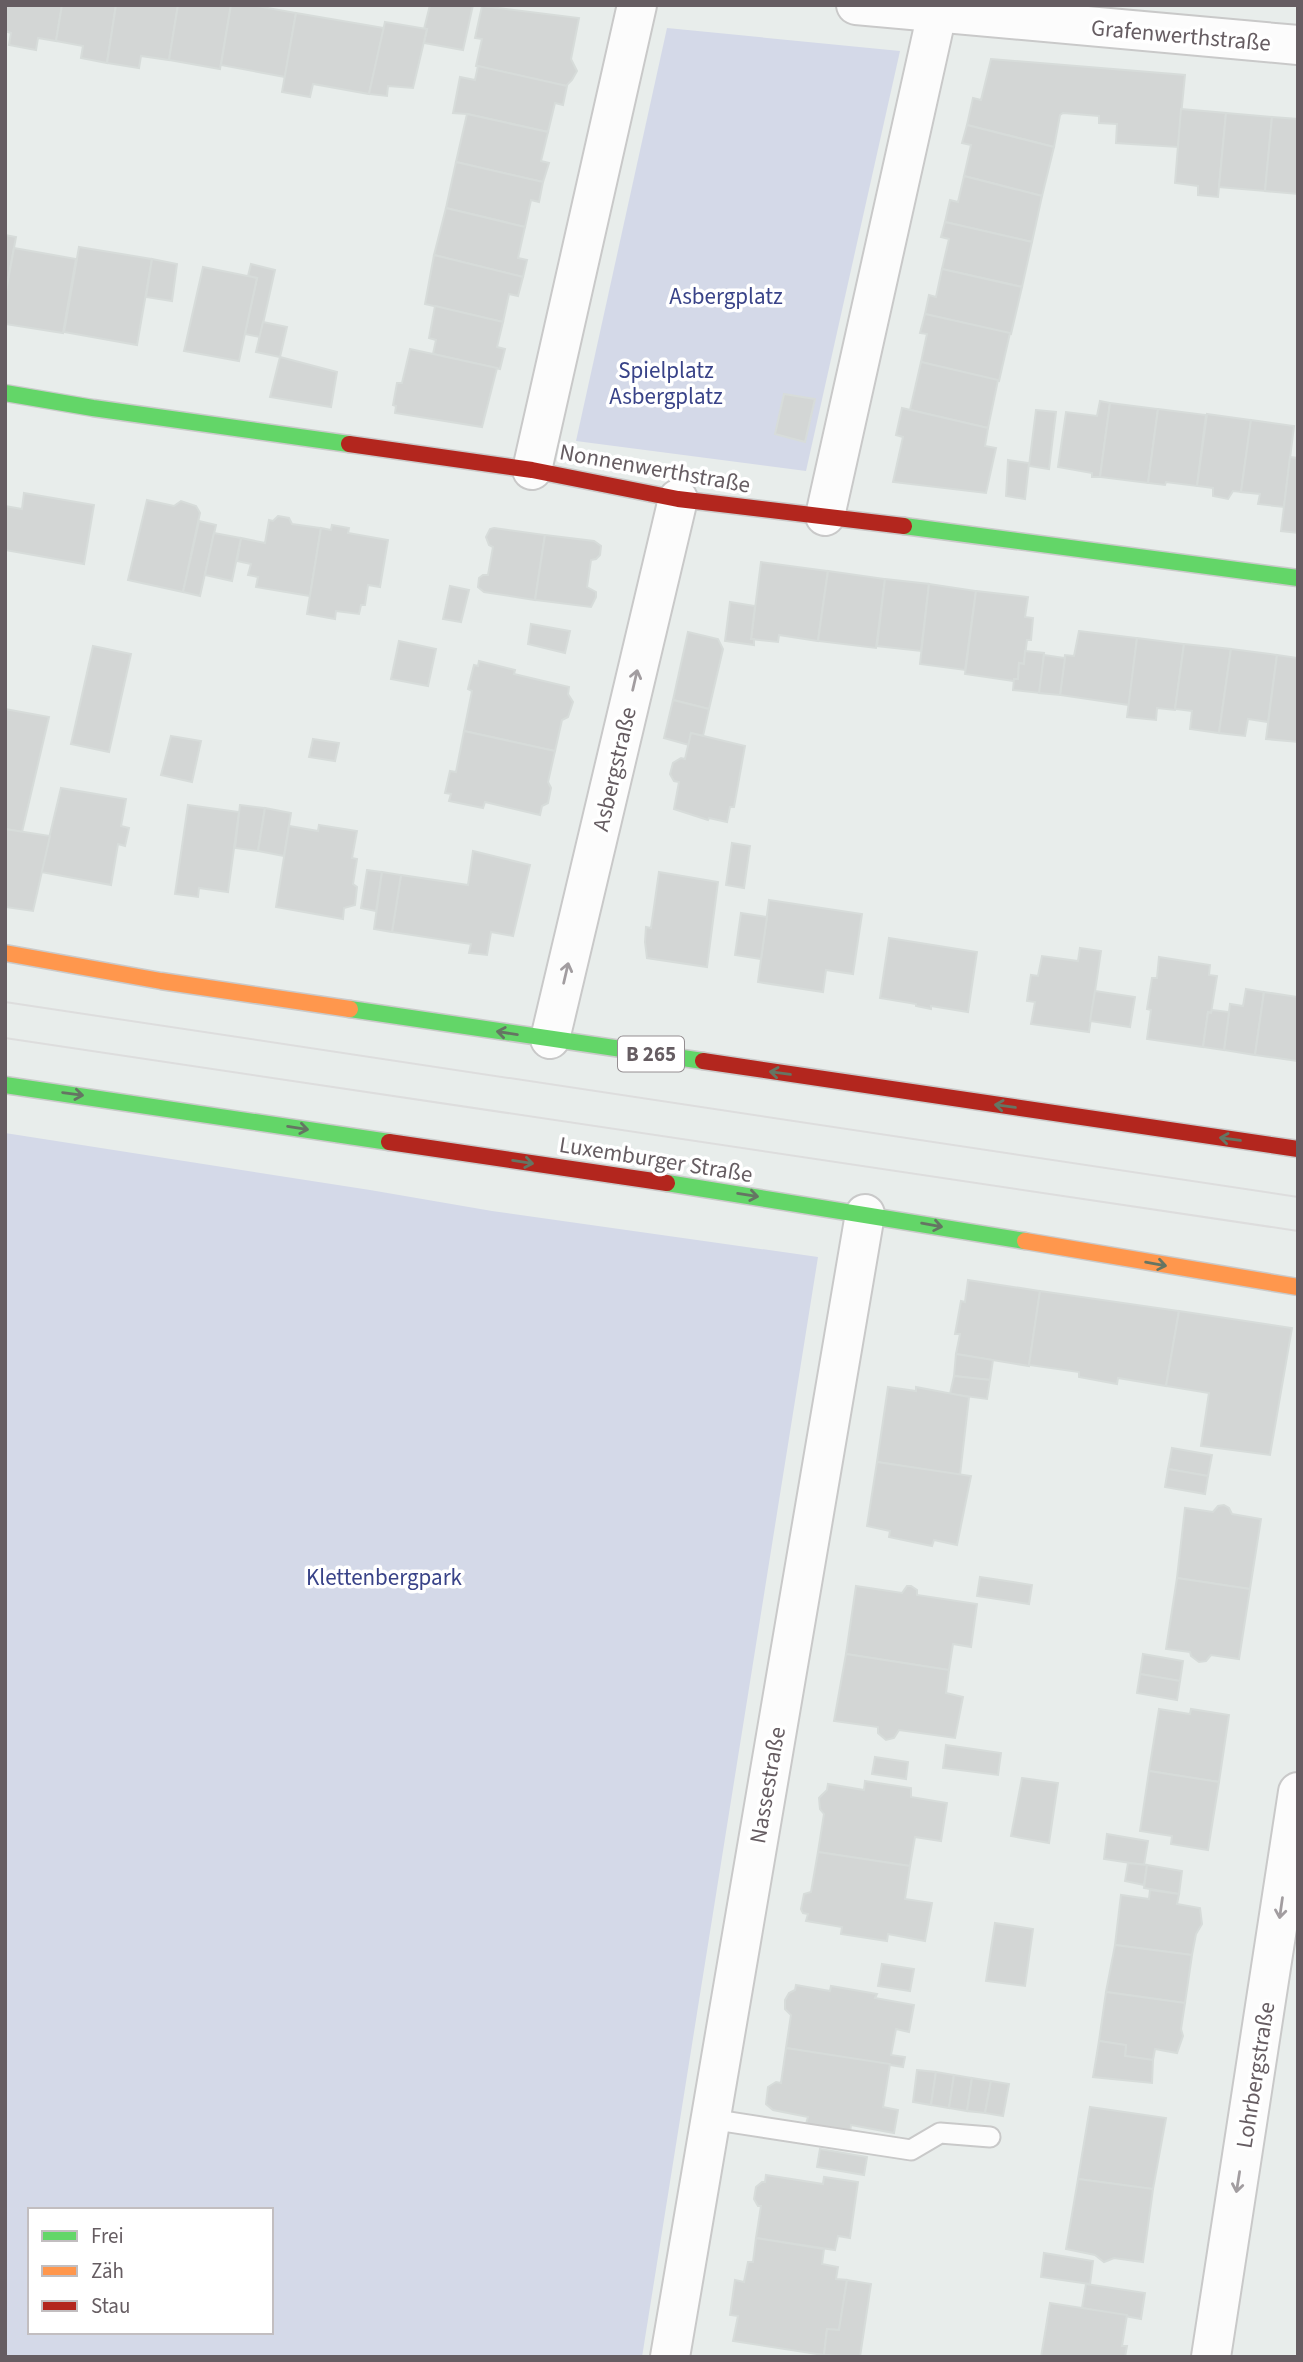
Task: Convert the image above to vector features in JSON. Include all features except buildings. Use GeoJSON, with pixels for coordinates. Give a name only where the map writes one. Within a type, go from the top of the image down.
{"type":"FeatureCollection","features":[{"type":"Feature","properties":{"kind":"main road","name":"Nonnenwerthstraße"},"geometry":{"type":"LineString","coordinates":[[5,393],[93,408],[532,470],[678,499],[1298,578]]}},
{"type":"Feature","properties":{"kind":"main road","name":"B 265"},"geometry":{"type":"LineString","coordinates":[[5,953],[161,981],[1298,1149]]}},
{"type":"Feature","properties":{"kind":"main road","name":"Luxemburger Straße"},"geometry":{"type":"LineString","coordinates":[[5,1085],[865,1214],[1298,1287]]}},
{"type":"Feature","properties":{"kind":"main road"},"geometry":{"type":"LineString","coordinates":[[1252,1280],[1298,1272]]}},
{"type":"Feature","properties":{"kind":"street"},"geometry":{"type":"LineString","coordinates":[[532,470],[637,5]]}},
{"type":"Feature","properties":{"kind":"street","name":"Grafenwerthstraße"},"geometry":{"type":"LineString","coordinates":[[856,5],[1298,45]]}},
{"type":"Feature","properties":{"kind":"street"},"geometry":{"type":"LineString","coordinates":[[825,516],[937,13]]}},
{"type":"Feature","properties":{"kind":"street","name":"Asbergstraße"},"geometry":{"type":"LineString","coordinates":[[550,1039],[678,499]]}},
{"type":"Feature","properties":{"kind":"street","name":"Nassestraße"},"geometry":{"type":"LineString","coordinates":[[670,2357],[865,1214]]}},
{"type":"Feature","properties":{"kind":"street","name":"Lohrbergstraße"},"geometry":{"type":"LineString","coordinates":[[1210,2357],[1298,1793]]}},
{"type":"Feature","properties":{"kind":"lane"},"geometry":{"type":"LineString","coordinates":[[710,2119],[911,2150],[940,2133],[990,2137]]}},
{"type":"Feature","properties":{"kind":"green space","name":"Asbergplatz"},"geometry":{"type":"Polygon","coordinates":[[[667,28],[900,51],[806,471],[576,441],[667,28]]]}},
{"type":"Feature","properties":{"kind":"green space","name":"Klettenbergpark"},"geometry":{"type":"Polygon","coordinates":[[[5,1133],[492,1211],[818,1257],[642,2357],[5,2357],[5,1133]]]}},
{"type":"Feature","properties":{"kind":"tram line"},"geometry":{"type":"LineString","coordinates":[[5,1002],[1298,1197]]}},
{"type":"Feature","properties":{"kind":"tram line"},"geometry":{"type":"LineString","coordinates":[[5,1038],[1298,1231]]}},
{"type":"Feature","properties":{"kind":"traffic: fast"},"geometry":{"type":"LineString","coordinates":[[5,393],[349,444]]}},
{"type":"Feature","properties":{"kind":"traffic: fast"},"geometry":{"type":"LineString","coordinates":[[904,526],[1298,578]]}},
{"type":"Feature","properties":{"kind":"traffic: fast"},"geometry":{"type":"LineString","coordinates":[[350,1009],[703,1061]]}},
{"type":"Feature","properties":{"kind":"traffic: fast"},"geometry":{"type":"LineString","coordinates":[[5,1085],[389,1142]]}},
{"type":"Feature","properties":{"kind":"traffic: fast"},"geometry":{"type":"LineString","coordinates":[[667,1183],[1025,1241]]}},
{"type":"Feature","properties":{"kind":"traffic: slow"},"geometry":{"type":"LineString","coordinates":[[5,953],[161,981],[350,1009]]}},
{"type":"Feature","properties":{"kind":"traffic: slow"},"geometry":{"type":"LineString","coordinates":[[1025,1241],[1298,1287]]}},
{"type":"Feature","properties":{"kind":"traffic: jam"},"geometry":{"type":"LineString","coordinates":[[349,444],[532,470],[678,499],[904,526]]}},
{"type":"Feature","properties":{"kind":"traffic: jam"},"geometry":{"type":"LineString","coordinates":[[703,1061],[1298,1149]]}},
{"type":"Feature","properties":{"kind":"traffic: jam"},"geometry":{"type":"LineString","coordinates":[[389,1142],[667,1183]]}},
{"type":"Feature","properties":{"kind":"park label","name":"Spielplatz Asbergplatz"},"geometry":{"type":"Point","coordinates":[666,383]}}]}
